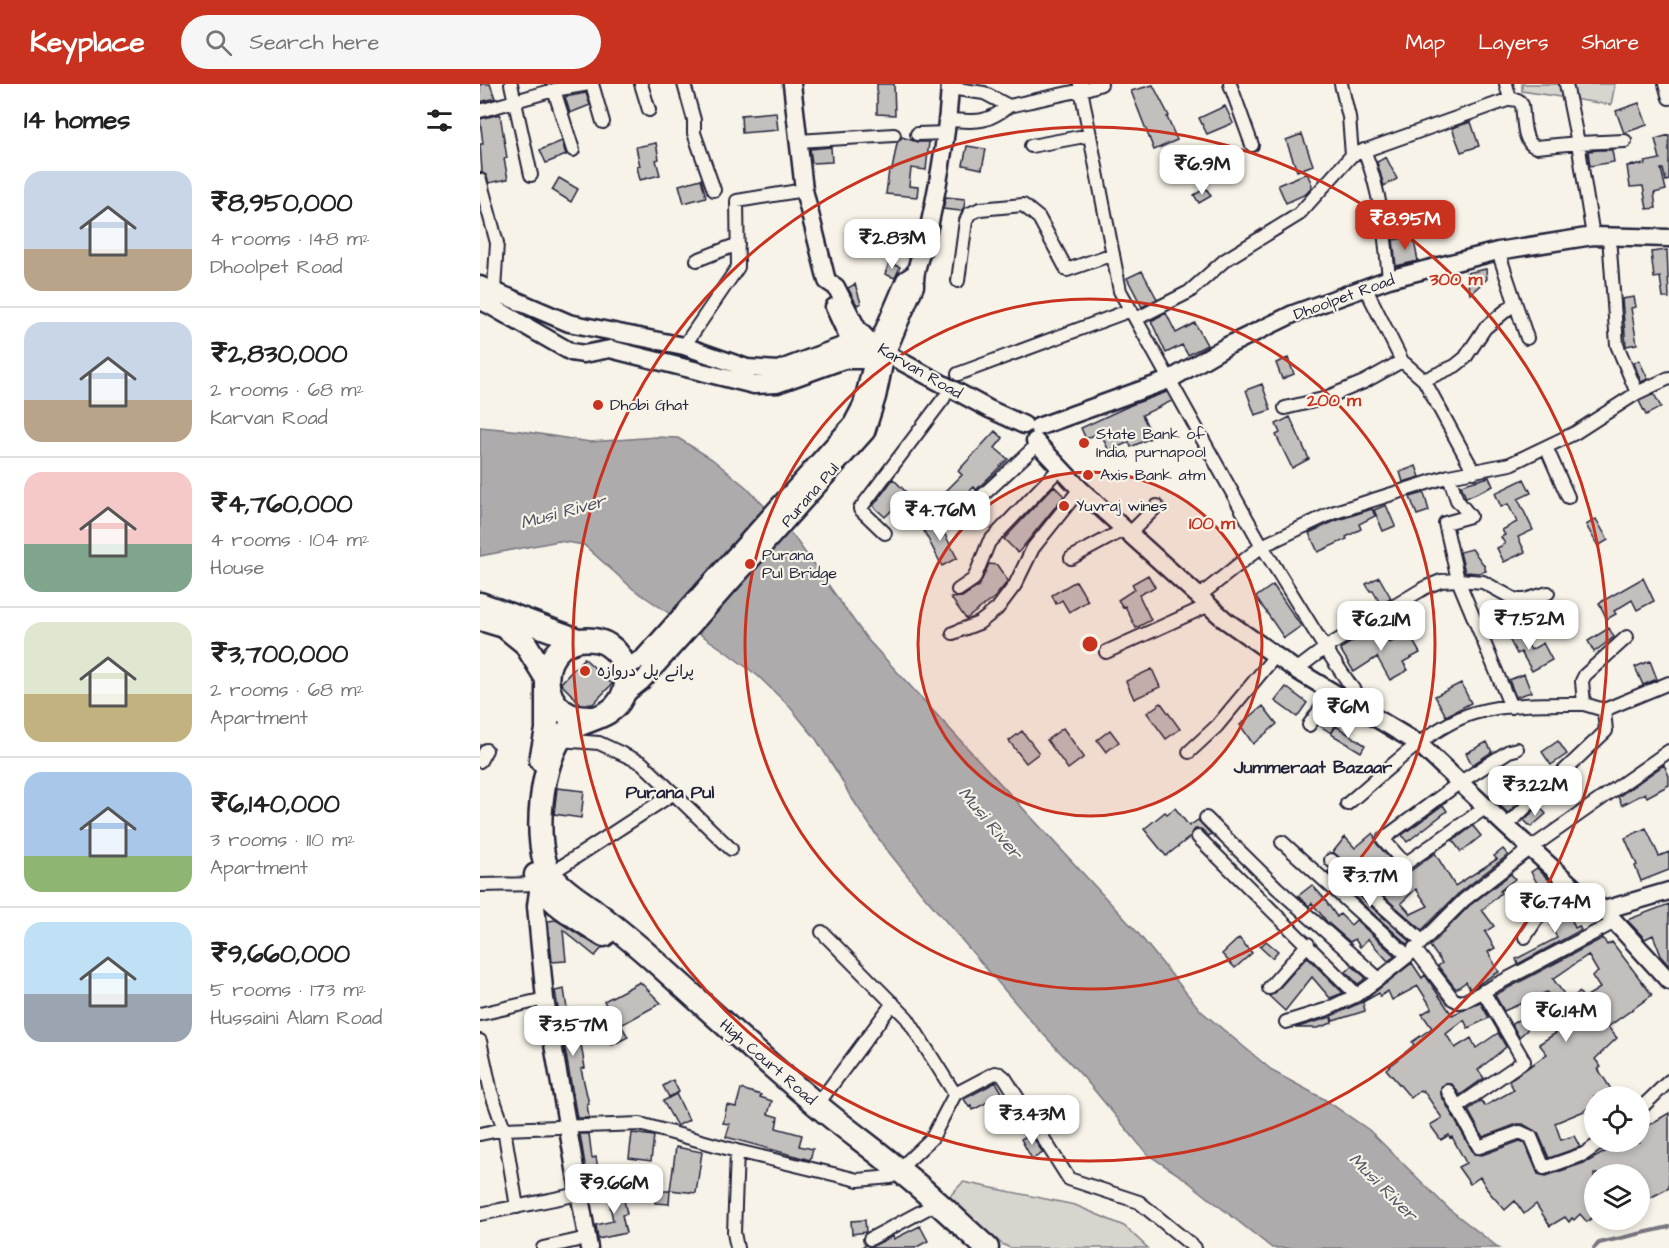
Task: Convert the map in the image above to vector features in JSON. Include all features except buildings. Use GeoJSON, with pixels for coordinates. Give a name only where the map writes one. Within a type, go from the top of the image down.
{"type":"FeatureCollection","features":[{"type":"Feature","properties":{"kind":"highway"},"geometry":{"type":"LineString","coordinates":[[480,604],[578,640]]}},
{"type":"Feature","properties":{"kind":"highway"},"geometry":{"type":"LineString","coordinates":[[480,618],[504,626],[525,643],[546,679],[551,697],[562,711],[579,718],[597,718]]}},
{"type":"Feature","properties":{"kind":"highway"},"geometry":{"type":"LineString","coordinates":[[594,639],[609,645],[619,655],[625,667],[627,681],[622,697],[612,710],[581,723],[559,740],[549,764],[540,830],[545,879],[530,857],[536,784],[547,730],[546,679],[550,662],[561,647],[578,640],[594,639]]}},
{"type":"Feature","properties":{"kind":"highway","name":"High Court Road"},"geometry":{"type":"LineString","coordinates":[[545,879],[575,897],[626,936],[817,1106],[987,1248]]}},
{"type":"Feature","properties":{"kind":"highway","name":"High Court Road"},"geometry":{"type":"LineString","coordinates":[[545,879],[558,904],[617,944],[811,1112],[896,1174],[928,1208],[975,1248]]}},
{"type":"Feature","properties":{"kind":"main road","name":"Karvan Road"},"geometry":{"type":"LineString","coordinates":[[792,84],[804,190],[827,281],[836,287],[857,328],[880,357],[989,409],[1031,435]]}},
{"type":"Feature","properties":{"kind":"main road"},"geometry":{"type":"LineString","coordinates":[[859,428],[867,386],[880,357],[904,280],[914,274],[929,229],[946,127],[950,86]]}},
{"type":"Feature","properties":{"kind":"main road","name":"Dhoolpet Road"},"geometry":{"type":"LineString","coordinates":[[1031,435],[1169,380],[1227,346],[1274,323],[1389,279],[1498,251],[1601,236],[1669,238]]}},
{"type":"Feature","properties":{"kind":"main road"},"geometry":{"type":"LineString","coordinates":[[827,281],[826,290],[847,335],[856,344],[944,398],[1031,435],[1080,489],[1128,531],[1202,602],[1296,670],[1419,744],[1485,808],[1581,894],[1610,916],[1669,981]]}},
{"type":"Feature","properties":{"kind":"main road"},"geometry":{"type":"LineString","coordinates":[[486,295],[571,352],[584,354],[610,349],[754,385],[777,384],[844,360],[880,357]]}},
{"type":"Feature","properties":{"kind":"main road"},"geometry":{"type":"LineString","coordinates":[[486,295],[569,323],[684,346],[747,368],[778,370],[842,346],[856,344]]}},
{"type":"Feature","properties":{"kind":"main road"},"geometry":{"type":"LineString","coordinates":[[635,354],[636,336]]}},
{"type":"Feature","properties":{"kind":"main road"},"geometry":{"type":"LineString","coordinates":[[859,428],[877,397],[880,357]]}},
{"type":"Feature","properties":{"kind":"main road"},"geometry":{"type":"LineString","coordinates":[[844,360],[863,376],[867,386]]}},
{"type":"Feature","properties":{"kind":"main road","name":"Purana Pul"},"geometry":{"type":"LineString","coordinates":[[653,658],[859,428]]}},
{"type":"Feature","properties":{"kind":"main road"},"geometry":{"type":"LineString","coordinates":[[622,697],[642,682],[653,658],[642,659],[625,667]]}},
{"type":"Feature","properties":{"kind":"main road"},"geometry":{"type":"LineString","coordinates":[[545,879],[536,906],[545,999],[588,1243]]}},
{"type":"Feature","properties":{"kind":"main road"},"geometry":{"type":"LineString","coordinates":[[1610,916],[1669,891]]}},
{"type":"Feature","properties":{"kind":"street"},"geometry":{"type":"LineString","coordinates":[[511,84],[531,175]]}},
{"type":"Feature","properties":{"kind":"street"},"geometry":{"type":"LineString","coordinates":[[480,111],[554,90],[590,84],[603,122]]}},
{"type":"Feature","properties":{"kind":"street"},"geometry":{"type":"LineString","coordinates":[[641,84],[649,110]]}},
{"type":"Feature","properties":{"kind":"street"},"geometry":{"type":"LineString","coordinates":[[684,84],[694,120],[694,134],[714,190]]}},
{"type":"Feature","properties":{"kind":"street"},"geometry":{"type":"LineString","coordinates":[[917,134],[991,119],[1009,106],[1101,84]]}},
{"type":"Feature","properties":{"kind":"street"},"geometry":{"type":"LineString","coordinates":[[1230,84],[1252,144]]}},
{"type":"Feature","properties":{"kind":"street"},"geometry":{"type":"LineString","coordinates":[[1341,84],[1358,153],[1374,176],[1384,224],[1389,279]]}},
{"type":"Feature","properties":{"kind":"street"},"geometry":{"type":"LineString","coordinates":[[1506,84],[1510,99]]}},
{"type":"Feature","properties":{"kind":"street"},"geometry":{"type":"LineString","coordinates":[[1566,84],[1601,236],[1617,345],[1637,393]]}},
{"type":"Feature","properties":{"kind":"street"},"geometry":{"type":"LineString","coordinates":[[1665,84],[1669,98]]}},
{"type":"Feature","properties":{"kind":"street"},"geometry":{"type":"LineString","coordinates":[[950,86],[984,93],[1009,106]]}},
{"type":"Feature","properties":{"kind":"street"},"geometry":{"type":"LineString","coordinates":[[1081,87],[1120,291],[1262,546],[1355,692],[1360,710]]}},
{"type":"Feature","properties":{"kind":"street"},"geometry":{"type":"LineString","coordinates":[[554,90],[573,150]]}},
{"type":"Feature","properties":{"kind":"street"},"geometry":{"type":"LineString","coordinates":[[958,374],[1133,314],[1189,292],[1225,260],[1298,215],[1358,153],[1510,99],[1518,100],[1522,105],[1527,140],[1531,146],[1625,141]]}},
{"type":"Feature","properties":{"kind":"street"},"geometry":{"type":"LineString","coordinates":[[798,141],[894,135]]}},
{"type":"Feature","properties":{"kind":"street"},"geometry":{"type":"LineString","coordinates":[[1031,146],[1090,135]]}},
{"type":"Feature","properties":{"kind":"street"},"geometry":{"type":"LineString","coordinates":[[480,180],[497,243],[486,295]]}},
{"type":"Feature","properties":{"kind":"street"},"geometry":{"type":"LineString","coordinates":[[684,346],[738,267],[737,201],[804,190]]}},
{"type":"Feature","properties":{"kind":"street"},"geometry":{"type":"LineString","coordinates":[[958,281],[966,221],[969,214],[980,209],[1023,205],[1039,218],[1066,270],[1113,254]]}},
{"type":"Feature","properties":{"kind":"street"},"geometry":{"type":"LineString","coordinates":[[697,260],[738,244]]}},
{"type":"Feature","properties":{"kind":"street"},"geometry":{"type":"LineString","coordinates":[[1498,251],[1527,338]]}},
{"type":"Feature","properties":{"kind":"street"},"geometry":{"type":"LineString","coordinates":[[1365,287],[1402,361],[1424,380],[1474,472]]}},
{"type":"Feature","properties":{"kind":"street"},"geometry":{"type":"LineString","coordinates":[[1424,380],[1455,366],[1465,358],[1485,328],[1515,303]]}},
{"type":"Feature","properties":{"kind":"street"},"geometry":{"type":"LineString","coordinates":[[1285,408],[1323,399],[1402,361]]}},
{"type":"Feature","properties":{"kind":"street"},"geometry":{"type":"LineString","coordinates":[[1106,652],[1202,602],[1262,546],[1332,513],[1449,476],[1510,464],[1575,433],[1637,393],[1669,378]]}},
{"type":"Feature","properties":{"kind":"street"},"geometry":{"type":"LineString","coordinates":[[885,533],[860,509],[944,398]]}},
{"type":"Feature","properties":{"kind":"street"},"geometry":{"type":"LineString","coordinates":[[955,521],[1031,435]]}},
{"type":"Feature","properties":{"kind":"street"},"geometry":{"type":"LineString","coordinates":[[1546,447],[1568,497]]}},
{"type":"Feature","properties":{"kind":"street"},"geometry":{"type":"LineString","coordinates":[[958,590],[974,579],[989,542],[1060,468]]}},
{"type":"Feature","properties":{"kind":"street"},"geometry":{"type":"LineString","coordinates":[[1449,476],[1457,500],[1470,516],[1445,523],[1458,580],[1511,707]]}},
{"type":"Feature","properties":{"kind":"street"},"geometry":{"type":"LineString","coordinates":[[953,633],[979,624],[998,609],[1015,585],[1034,548],[1080,489]]}},
{"type":"Feature","properties":{"kind":"street"},"geometry":{"type":"LineString","coordinates":[[1071,558],[1128,531],[1157,506]]}},
{"type":"Feature","properties":{"kind":"street"},"geometry":{"type":"LineString","coordinates":[[1296,670],[1325,648],[1426,587],[1442,581],[1483,582],[1516,600],[1525,600],[1548,593]]}},
{"type":"Feature","properties":{"kind":"street"},"geometry":{"type":"LineString","coordinates":[[1584,704],[1582,681],[1584,675],[1627,637]]}},
{"type":"Feature","properties":{"kind":"street"},"geometry":{"type":"LineString","coordinates":[[1189,752],[1217,726],[1276,655]]}},
{"type":"Feature","properties":{"kind":"street"},"geometry":{"type":"LineString","coordinates":[[1347,804],[1419,744],[1455,721],[1474,713],[1537,704],[1584,704],[1604,710],[1669,683]]}},
{"type":"Feature","properties":{"kind":"street"},"geometry":{"type":"LineString","coordinates":[[1308,725],[1332,693]]}},
{"type":"Feature","properties":{"kind":"street"},"geometry":{"type":"LineString","coordinates":[[1506,826],[1556,777],[1603,736],[1606,732],[1604,710]]}},
{"type":"Feature","properties":{"kind":"street"},"geometry":{"type":"LineString","coordinates":[[559,740],[599,743],[642,763],[730,849]]}},
{"type":"Feature","properties":{"kind":"street"},"geometry":{"type":"LineString","coordinates":[[1485,808],[1405,864],[1383,839],[1459,783],[1517,748]]}},
{"type":"Feature","properties":{"kind":"street"},"geometry":{"type":"LineString","coordinates":[[1286,1022],[1325,1010],[1357,995],[1415,948],[1464,900],[1531,848],[1669,751]]}},
{"type":"Feature","properties":{"kind":"street"},"geometry":{"type":"LineString","coordinates":[[481,883],[545,879],[674,794]]}},
{"type":"Feature","properties":{"kind":"street"},"geometry":{"type":"LineString","coordinates":[[1206,818],[1277,888],[1379,979]]}},
{"type":"Feature","properties":{"kind":"street"},"geometry":{"type":"LineString","coordinates":[[1198,837],[1357,995]]}},
{"type":"Feature","properties":{"kind":"street"},"geometry":{"type":"LineString","coordinates":[[1282,842],[1415,948]]}},
{"type":"Feature","properties":{"kind":"street"},"geometry":{"type":"LineString","coordinates":[[1331,860],[1415,948],[1453,999],[1459,1002],[1484,991],[1610,916]]}},
{"type":"Feature","properties":{"kind":"street"},"geometry":{"type":"LineString","coordinates":[[1525,937],[1538,917],[1581,894]]}},
{"type":"Feature","properties":{"kind":"street"},"geometry":{"type":"LineString","coordinates":[[822,932],[907,1018],[955,1094]]}},
{"type":"Feature","properties":{"kind":"street"},"geometry":{"type":"LineString","coordinates":[[1269,988],[1308,944]]}},
{"type":"Feature","properties":{"kind":"street"},"geometry":{"type":"LineString","coordinates":[[1457,1107],[1524,1061],[1484,991]]}},
{"type":"Feature","properties":{"kind":"street"},"geometry":{"type":"LineString","coordinates":[[480,1014],[545,999]]}},
{"type":"Feature","properties":{"kind":"street"},"geometry":{"type":"LineString","coordinates":[[817,1106],[892,1004]]}},
{"type":"Feature","properties":{"kind":"street"},"geometry":{"type":"LineString","coordinates":[[480,1041],[485,1093],[504,1130],[517,1207]]}},
{"type":"Feature","properties":{"kind":"street"},"geometry":{"type":"LineString","coordinates":[[480,1134],[568,1125],[640,1124],[737,1151],[858,1179],[896,1174],[932,1138],[955,1094],[995,1073],[1005,1078],[1070,1179],[1139,1202],[1195,1248]]}},
{"type":"Feature","properties":{"kind":"street"},"geometry":{"type":"LineString","coordinates":[[1650,1099],[1669,1081]]}},
{"type":"Feature","properties":{"kind":"street"},"geometry":{"type":"LineString","coordinates":[[1448,1091],[1479,1147],[1520,1132],[1531,1137],[1544,1168],[1587,1152]]}},
{"type":"Feature","properties":{"kind":"street"},"geometry":{"type":"LineString","coordinates":[[737,1151],[734,1233],[737,1248]]}},
{"type":"Feature","properties":{"kind":"street"},"geometry":{"type":"LineString","coordinates":[[480,1214],[579,1194]]}},
{"type":"Feature","properties":{"kind":"street"},"geometry":{"type":"LineString","coordinates":[[870,1239],[928,1208]]}},
{"type":"Feature","properties":{"kind":"street"},"geometry":{"type":"LineString","coordinates":[[543,1248],[588,1243]]}},
{"type":"Feature","properties":{"kind":"shaded area"},"geometry":{"type":"Polygon","coordinates":[[[1522,84],[1615,84],[1611,105],[1522,91],[1522,84]]]}},
{"type":"Feature","properties":{"kind":"shaded area"},"geometry":{"type":"Polygon","coordinates":[[[963,1182],[1075,1205],[1124,1226],[1148,1248],[1010,1248],[1002,1244],[948,1198],[963,1182]]]}},
{"type":"Feature","properties":{"kind":"water","name":"Musi River"},"geometry":{"type":"Polygon","coordinates":[[[480,427],[590,442],[656,437],[678,438],[712,459],[746,487],[794,537],[867,639],[1137,932],[1201,1011],[1274,1072],[1324,1099],[1369,1130],[1449,1209],[1499,1248],[1272,1248],[1182,1177],[1147,1154],[1085,1079],[1032,1022],[919,890],[883,845],[816,739],[789,706],[758,676],[633,589],[584,545],[559,541],[480,556],[480,427]]]}},
{"type":"Feature","properties":{"kind":"waterway"},"geometry":{"type":"LineString","coordinates":[[1594,1248],[1599,1243],[1669,1227]]}},
{"type":"Feature","properties":{"kind":"place","name":"Dhobi Ghat"},"geometry":{"type":"Point","coordinates":[598,405]}},
{"type":"Feature","properties":{"kind":"place","name":"State Bank of India, purnapool"},"geometry":{"type":"Point","coordinates":[1084,443]}},
{"type":"Feature","properties":{"kind":"place","name":"Axis Bank atm"},"geometry":{"type":"Point","coordinates":[1088,475]}},
{"type":"Feature","properties":{"kind":"place","name":"Yuvraj wines"},"geometry":{"type":"Point","coordinates":[1064,506]}},
{"type":"Feature","properties":{"kind":"place","name":"Purana Pul Bridge"},"geometry":{"type":"Point","coordinates":[750,564]}},
{"type":"Feature","properties":{"kind":"place","name":"پرانے پل دروازہ"},"geometry":{"type":"Point","coordinates":[585,671]}},
{"type":"Feature","properties":{"kind":"district","name":"Jummeraat Bazaar"},"geometry":{"type":"Point","coordinates":[1313,767]}},
{"type":"Feature","properties":{"kind":"district","name":"Purana Pul"},"geometry":{"type":"Point","coordinates":[670,792]}}]}
